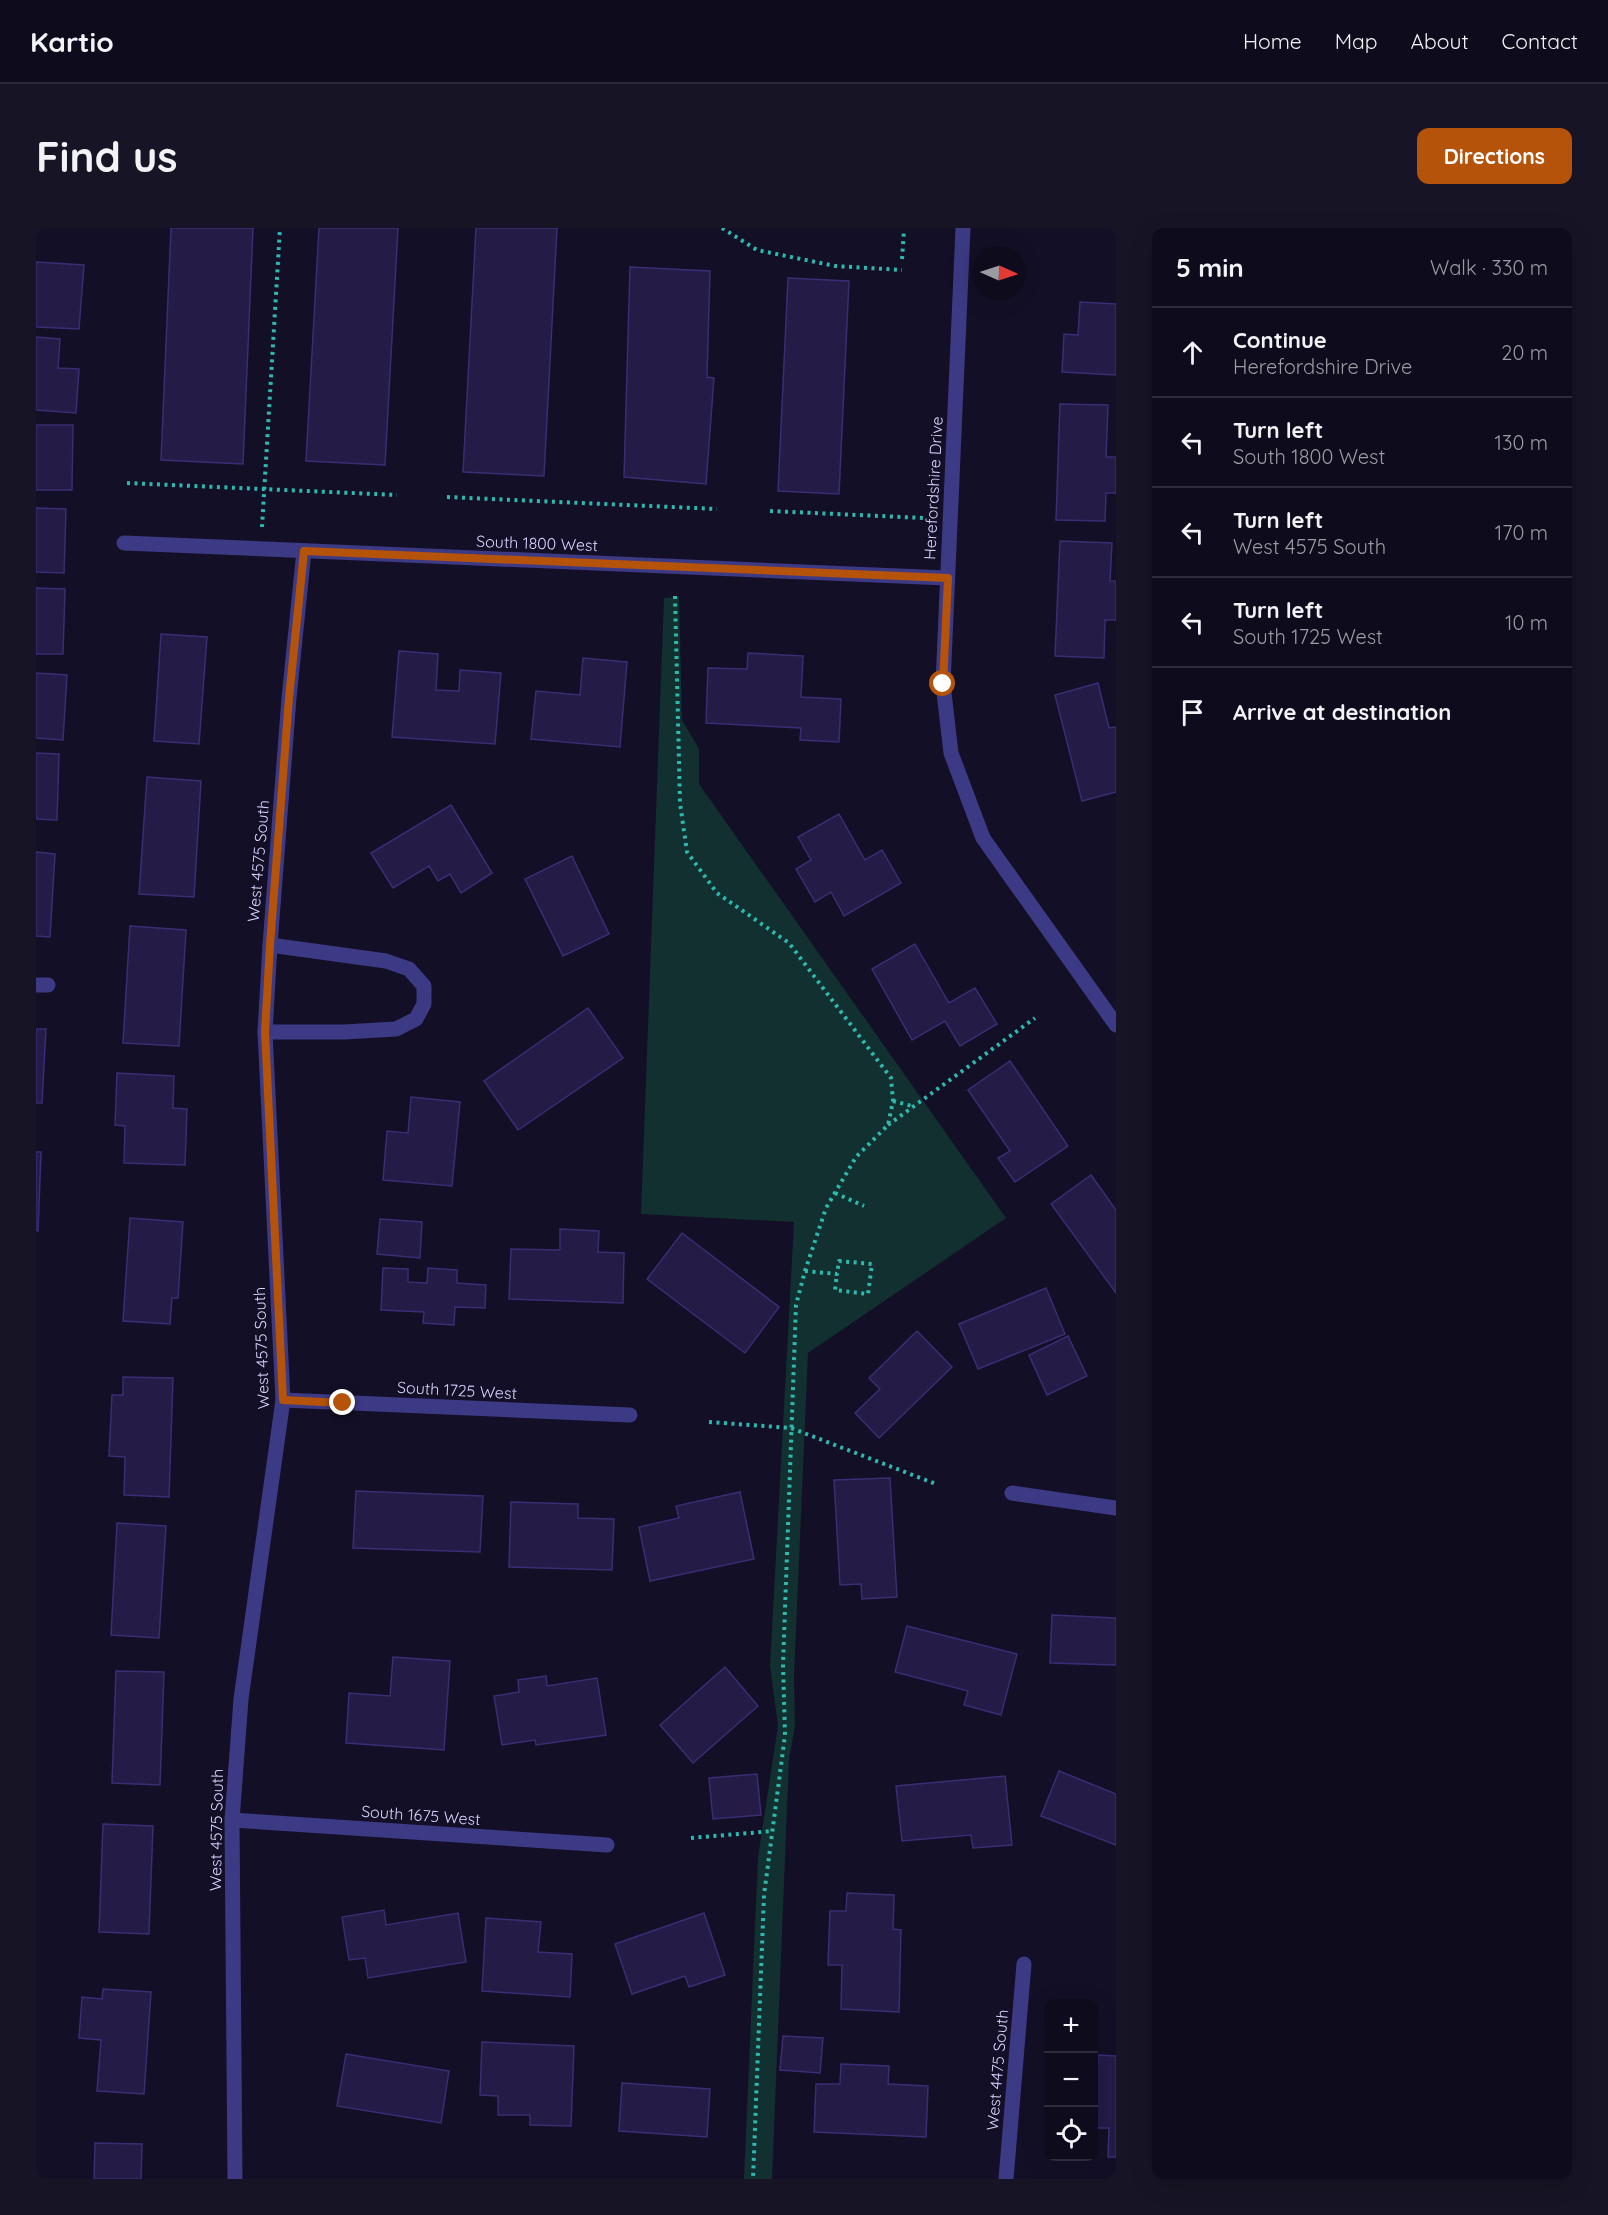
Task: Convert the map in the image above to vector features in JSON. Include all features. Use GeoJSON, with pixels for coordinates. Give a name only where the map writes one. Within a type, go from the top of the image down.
{"type":"FeatureCollection","features":[{"type":"Feature","properties":{"kind":"street","name":"Herefordshire Drive"},"geometry":{"type":"LineString","coordinates":[[963,228],[943,684],[951,753],[983,838],[1116,1025]]}},
{"type":"Feature","properties":{"kind":"street","name":"South 1800 West"},"geometry":{"type":"LineString","coordinates":[[124,543],[948,578]]}},
{"type":"Feature","properties":{"kind":"street","name":"West 4575 South"},"geometry":{"type":"LineString","coordinates":[[235,2179],[232,1820],[240,1699],[283,1400],[265,1032],[289,698],[304,551]]}},
{"type":"Feature","properties":{"kind":"street"},"geometry":{"type":"LineString","coordinates":[[265,1032],[344,1032],[396,1029],[416,1019],[424,1004],[424,986],[409,969],[386,960],[270,945]]}},
{"type":"Feature","properties":{"kind":"street","name":"South 1725 West"},"geometry":{"type":"LineString","coordinates":[[283,1400],[630,1415]]}},
{"type":"Feature","properties":{"kind":"street"},"geometry":{"type":"LineString","coordinates":[[1012,1493],[1116,1508]]}},
{"type":"Feature","properties":{"kind":"street","name":"South 1675 West"},"geometry":{"type":"LineString","coordinates":[[232,1820],[607,1845]]}},
{"type":"Feature","properties":{"kind":"street","name":"West 4475 South"},"geometry":{"type":"LineString","coordinates":[[1006,2179],[1024,1964]]}},
{"type":"Feature","properties":{"kind":"path"},"geometry":{"type":"LineString","coordinates":[[260,549],[280,228]]}},
{"type":"Feature","properties":{"kind":"path"},"geometry":{"type":"LineString","coordinates":[[722,228],[757,250],[835,266],[902,270]]}},
{"type":"Feature","properties":{"kind":"path"},"geometry":{"type":"LineString","coordinates":[[902,259],[904,230]]}},
{"type":"Feature","properties":{"kind":"path"},"geometry":{"type":"LineString","coordinates":[[127,483],[397,495]]}},
{"type":"Feature","properties":{"kind":"path"},"geometry":{"type":"LineString","coordinates":[[447,497],[717,509]]}},
{"type":"Feature","properties":{"kind":"path"},"geometry":{"type":"LineString","coordinates":[[770,511],[924,518]]}},
{"type":"Feature","properties":{"kind":"path"},"geometry":{"type":"LineString","coordinates":[[675,596],[680,803],[687,852],[717,893],[789,943],[891,1078],[893,1101],[888,1125]]}},
{"type":"Feature","properties":{"kind":"path"},"geometry":{"type":"LineString","coordinates":[[753,2179],[764,1895],[785,1735],[783,1664],[796,1305],[826,1208],[856,1157],[888,1125],[912,1106],[1035,1018]]}},
{"type":"Feature","properties":{"kind":"path"},"geometry":{"type":"LineString","coordinates":[[893,1101],[912,1106]]}},
{"type":"Feature","properties":{"kind":"path"},"geometry":{"type":"LineString","coordinates":[[835,1193],[864,1206]]}},
{"type":"Feature","properties":{"kind":"path"},"geometry":{"type":"LineString","coordinates":[[839,1261],[872,1264],[868,1294],[835,1290],[837,1274],[839,1261]]}},
{"type":"Feature","properties":{"kind":"path"},"geometry":{"type":"LineString","coordinates":[[805,1271],[837,1274]]}},
{"type":"Feature","properties":{"kind":"path"},"geometry":{"type":"LineString","coordinates":[[709,1422],[791,1428],[936,1484]]}},
{"type":"Feature","properties":{"kind":"path"},"geometry":{"type":"LineString","coordinates":[[691,1838],[773,1831]]}},
{"type":"Feature","properties":{"kind":"green space"},"geometry":{"type":"Polygon","coordinates":[[[679,597],[682,720],[699,749],[699,784],[1006,1218],[808,1353],[794,1676],[795,1727],[789,1759],[772,2179],[744,2179],[758,1857],[778,1726],[770,1666],[794,1222],[641,1214],[664,598],[679,597]]]}},
{"type":"Feature","properties":{"kind":"building"},"geometry":{"type":"Polygon","coordinates":[[[171,228],[253,228],[243,464],[161,460],[171,228]]]}},
{"type":"Feature","properties":{"kind":"building"},"geometry":{"type":"Polygon","coordinates":[[[319,228],[398,228],[385,465],[306,461],[319,228]]]}},
{"type":"Feature","properties":{"kind":"building"},"geometry":{"type":"Polygon","coordinates":[[[476,228],[557,228],[544,476],[463,472],[476,228]]]}},
{"type":"Feature","properties":{"kind":"building"},"geometry":{"type":"Polygon","coordinates":[[[36,262],[84,265],[79,329],[36,327],[36,262]]]}},
{"type":"Feature","properties":{"kind":"building"},"geometry":{"type":"Polygon","coordinates":[[[630,267],[710,271],[707,377],[714,378],[706,484],[624,477],[630,267]]]}},
{"type":"Feature","properties":{"kind":"building"},"geometry":{"type":"Polygon","coordinates":[[[788,278],[849,281],[839,494],[778,491],[788,278]]]}},
{"type":"Feature","properties":{"kind":"building"},"geometry":{"type":"Polygon","coordinates":[[[1080,302],[1116,304],[1116,375],[1062,372],[1064,334],[1078,335],[1080,302]]]}},
{"type":"Feature","properties":{"kind":"building"},"geometry":{"type":"Polygon","coordinates":[[[36,337],[60,339],[58,368],[79,369],[76,413],[36,410],[36,337]]]}},
{"type":"Feature","properties":{"kind":"building"},"geometry":{"type":"Polygon","coordinates":[[[1060,404],[1108,405],[1106,457],[1116,457],[1116,493],[1106,493],[1105,521],[1056,520],[1060,404]]]}},
{"type":"Feature","properties":{"kind":"building"},"geometry":{"type":"Polygon","coordinates":[[[36,425],[73,425],[72,490],[36,490],[36,425]]]}},
{"type":"Feature","properties":{"kind":"building"},"geometry":{"type":"Polygon","coordinates":[[[36,508],[66,509],[64,573],[36,572],[36,508]]]}},
{"type":"Feature","properties":{"kind":"building"},"geometry":{"type":"Polygon","coordinates":[[[1060,541],[1112,543],[1110,581],[1116,581],[1116,620],[1105,620],[1104,658],[1055,656],[1060,541]]]}},
{"type":"Feature","properties":{"kind":"building"},"geometry":{"type":"Polygon","coordinates":[[[36,588],[65,589],[63,654],[36,654],[36,588]]]}},
{"type":"Feature","properties":{"kind":"building"},"geometry":{"type":"Polygon","coordinates":[[[161,634],[207,637],[199,744],[154,741],[161,634]]]}},
{"type":"Feature","properties":{"kind":"building"},"geometry":{"type":"Polygon","coordinates":[[[399,651],[438,654],[436,690],[459,691],[460,670],[501,673],[495,744],[392,737],[399,651]]]}},
{"type":"Feature","properties":{"kind":"building"},"geometry":{"type":"Polygon","coordinates":[[[748,653],[803,656],[801,697],[841,699],[839,742],[800,740],[801,728],[706,723],[708,668],[747,669],[748,653]]]}},
{"type":"Feature","properties":{"kind":"building"},"geometry":{"type":"Polygon","coordinates":[[[583,658],[627,662],[620,747],[531,739],[536,691],[580,695],[583,658]]]}},
{"type":"Feature","properties":{"kind":"building"},"geometry":{"type":"Polygon","coordinates":[[[36,673],[67,675],[63,740],[36,738],[36,673]]]}},
{"type":"Feature","properties":{"kind":"building"},"geometry":{"type":"Polygon","coordinates":[[[1098,683],[1109,728],[1116,727],[1116,792],[1082,801],[1055,695],[1098,683]]]}},
{"type":"Feature","properties":{"kind":"building"},"geometry":{"type":"Polygon","coordinates":[[[36,753],[59,754],[57,820],[36,819],[36,753]]]}},
{"type":"Feature","properties":{"kind":"building"},"geometry":{"type":"Polygon","coordinates":[[[147,777],[201,781],[194,897],[139,894],[147,777]]]}},
{"type":"Feature","properties":{"kind":"building"},"geometry":{"type":"Polygon","coordinates":[[[451,805],[492,873],[461,893],[450,874],[438,881],[429,866],[393,888],[371,853],[451,805]]]}},
{"type":"Feature","properties":{"kind":"building"},"geometry":{"type":"Polygon","coordinates":[[[839,814],[865,860],[882,850],[901,883],[844,916],[831,892],[815,902],[796,869],[811,860],[798,837],[839,814]]]}},
{"type":"Feature","properties":{"kind":"building"},"geometry":{"type":"Polygon","coordinates":[[[36,852],[55,854],[50,937],[36,936],[36,852]]]}},
{"type":"Feature","properties":{"kind":"building"},"geometry":{"type":"Polygon","coordinates":[[[572,856],[609,934],[563,956],[525,879],[572,856]]]}},
{"type":"Feature","properties":{"kind":"building"},"geometry":{"type":"Polygon","coordinates":[[[130,926],[186,930],[179,1046],[123,1043],[130,926]]]}},
{"type":"Feature","properties":{"kind":"building"},"geometry":{"type":"Polygon","coordinates":[[[915,944],[949,1003],[975,988],[997,1024],[960,1046],[945,1021],[912,1040],[872,969],[915,944]]]}},
{"type":"Feature","properties":{"kind":"building"},"geometry":{"type":"Polygon","coordinates":[[[588,1008],[623,1058],[518,1130],[484,1081],[588,1008]]]}},
{"type":"Feature","properties":{"kind":"building"},"geometry":{"type":"Polygon","coordinates":[[[36,1029],[46,1029],[42,1103],[36,1103],[36,1029]]]}},
{"type":"Feature","properties":{"kind":"building"},"geometry":{"type":"Polygon","coordinates":[[[1010,1061],[1068,1146],[1015,1182],[998,1158],[1010,1151],[968,1090],[1010,1061]]]}},
{"type":"Feature","properties":{"kind":"building"},"geometry":{"type":"Polygon","coordinates":[[[117,1073],[174,1076],[173,1108],[187,1109],[185,1165],[124,1163],[125,1126],[115,1125],[117,1073]]]}},
{"type":"Feature","properties":{"kind":"building"},"geometry":{"type":"Polygon","coordinates":[[[411,1097],[460,1102],[452,1186],[383,1180],[387,1131],[408,1133],[411,1097]]]}},
{"type":"Feature","properties":{"kind":"building"},"geometry":{"type":"Polygon","coordinates":[[[36,1152],[41,1152],[38,1231],[36,1230],[36,1152]]]}},
{"type":"Feature","properties":{"kind":"building"},"geometry":{"type":"Polygon","coordinates":[[[1091,1175],[1116,1210],[1116,1293],[1051,1204],[1091,1175]]]}},
{"type":"Feature","properties":{"kind":"building"},"geometry":{"type":"Polygon","coordinates":[[[130,1218],[183,1222],[178,1298],[172,1298],[170,1324],[123,1321],[130,1218]]]}},
{"type":"Feature","properties":{"kind":"building"},"geometry":{"type":"Polygon","coordinates":[[[380,1219],[422,1222],[420,1258],[377,1254],[380,1219]]]}},
{"type":"Feature","properties":{"kind":"building"},"geometry":{"type":"Polygon","coordinates":[[[560,1229],[599,1231],[598,1252],[624,1253],[623,1303],[509,1299],[511,1249],[560,1250],[560,1229]]]}},
{"type":"Feature","properties":{"kind":"building"},"geometry":{"type":"Polygon","coordinates":[[[682,1233],[779,1307],[745,1353],[647,1279],[682,1233]]]}},
{"type":"Feature","properties":{"kind":"building"},"geometry":{"type":"Polygon","coordinates":[[[383,1268],[408,1269],[408,1282],[427,1283],[428,1268],[457,1270],[457,1283],[486,1285],[485,1308],[455,1307],[454,1325],[423,1323],[424,1312],[381,1310],[383,1268]]]}},
{"type":"Feature","properties":{"kind":"building"},"geometry":{"type":"Polygon","coordinates":[[[1046,1288],[1065,1334],[978,1369],[959,1324],[1046,1288]]]}},
{"type":"Feature","properties":{"kind":"building"},"geometry":{"type":"Polygon","coordinates":[[[917,1331],[952,1367],[879,1438],[855,1413],[880,1389],[869,1378],[917,1331]]]}},
{"type":"Feature","properties":{"kind":"building"},"geometry":{"type":"Polygon","coordinates":[[[1068,1336],[1087,1376],[1047,1395],[1029,1355],[1068,1336]]]}},
{"type":"Feature","properties":{"kind":"building"},"geometry":{"type":"Polygon","coordinates":[[[123,1377],[173,1378],[169,1497],[124,1495],[125,1457],[109,1456],[112,1395],[123,1395],[123,1377]]]}},
{"type":"Feature","properties":{"kind":"building"},"geometry":{"type":"Polygon","coordinates":[[[890,1478],[897,1597],[862,1599],[861,1584],[840,1585],[834,1480],[890,1478]]]}},
{"type":"Feature","properties":{"kind":"building"},"geometry":{"type":"Polygon","coordinates":[[[356,1491],[483,1496],[480,1552],[353,1548],[356,1491]]]}},
{"type":"Feature","properties":{"kind":"building"},"geometry":{"type":"Polygon","coordinates":[[[740,1492],[754,1559],[650,1581],[639,1527],[679,1518],[676,1506],[740,1492]]]}},
{"type":"Feature","properties":{"kind":"building"},"geometry":{"type":"Polygon","coordinates":[[[511,1502],[578,1504],[578,1518],[614,1519],[612,1570],[509,1567],[511,1502]]]}},
{"type":"Feature","properties":{"kind":"building"},"geometry":{"type":"Polygon","coordinates":[[[117,1523],[166,1526],[159,1638],[111,1635],[117,1523]]]}},
{"type":"Feature","properties":{"kind":"building"},"geometry":{"type":"Polygon","coordinates":[[[1052,1615],[1116,1618],[1116,1665],[1050,1663],[1052,1615]]]}},
{"type":"Feature","properties":{"kind":"building"},"geometry":{"type":"Polygon","coordinates":[[[907,1626],[1017,1654],[1001,1715],[964,1705],[968,1691],[895,1672],[907,1626]]]}},
{"type":"Feature","properties":{"kind":"building"},"geometry":{"type":"Polygon","coordinates":[[[393,1657],[450,1661],[444,1750],[346,1743],[349,1693],[390,1696],[393,1657]]]}},
{"type":"Feature","properties":{"kind":"building"},"geometry":{"type":"Polygon","coordinates":[[[725,1667],[758,1706],[693,1763],[660,1725],[725,1667]]]}},
{"type":"Feature","properties":{"kind":"building"},"geometry":{"type":"Polygon","coordinates":[[[116,1671],[164,1672],[160,1785],[112,1783],[116,1671]]]}},
{"type":"Feature","properties":{"kind":"building"},"geometry":{"type":"Polygon","coordinates":[[[546,1676],[547,1686],[597,1678],[606,1735],[536,1745],[535,1740],[502,1745],[494,1696],[519,1692],[518,1680],[546,1676]]]}},
{"type":"Feature","properties":{"kind":"building"},"geometry":{"type":"Polygon","coordinates":[[[1059,1771],[1116,1794],[1116,1845],[1041,1816],[1059,1771]]]}},
{"type":"Feature","properties":{"kind":"building"},"geometry":{"type":"Polygon","coordinates":[[[757,1774],[761,1815],[713,1819],[709,1778],[757,1774]]]}},
{"type":"Feature","properties":{"kind":"building"},"geometry":{"type":"Polygon","coordinates":[[[1005,1776],[1012,1845],[973,1848],[971,1835],[902,1841],[896,1786],[1005,1776]]]}},
{"type":"Feature","properties":{"kind":"building"},"geometry":{"type":"Polygon","coordinates":[[[103,1824],[153,1826],[149,1934],[99,1932],[103,1824]]]}},
{"type":"Feature","properties":{"kind":"building"},"geometry":{"type":"Polygon","coordinates":[[[847,1893],[894,1895],[893,1929],[901,1930],[899,2012],[841,2009],[842,1965],[828,1965],[830,1911],[846,1911],[847,1893]]]}},
{"type":"Feature","properties":{"kind":"building"},"geometry":{"type":"Polygon","coordinates":[[[384,1910],[386,1925],[458,1913],[466,1962],[368,1978],[365,1958],[349,1960],[342,1917],[384,1910]]]}},
{"type":"Feature","properties":{"kind":"building"},"geometry":{"type":"Polygon","coordinates":[[[704,1913],[725,1975],[689,1987],[685,1976],[632,1994],[615,1944],[704,1913]]]}},
{"type":"Feature","properties":{"kind":"building"},"geometry":{"type":"Polygon","coordinates":[[[486,1918],[541,1922],[538,1952],[572,1954],[570,1997],[482,1991],[486,1918]]]}},
{"type":"Feature","properties":{"kind":"building"},"geometry":{"type":"Polygon","coordinates":[[[103,1989],[151,1992],[144,2094],[97,2091],[101,2040],[79,2038],[82,1997],[102,1999],[103,1989]]]}},
{"type":"Feature","properties":{"kind":"building"},"geometry":{"type":"Polygon","coordinates":[[[783,2036],[823,2038],[820,2073],[780,2070],[783,2036]]]}},
{"type":"Feature","properties":{"kind":"building"},"geometry":{"type":"Polygon","coordinates":[[[482,2042],[574,2046],[571,2126],[530,2125],[530,2115],[498,2115],[498,2096],[480,2095],[482,2042]]]}},
{"type":"Feature","properties":{"kind":"building"},"geometry":{"type":"Polygon","coordinates":[[[346,2054],[449,2071],[441,2123],[337,2106],[346,2054]]]}},
{"type":"Feature","properties":{"kind":"building"},"geometry":{"type":"Polygon","coordinates":[[[1098,2055],[1116,2056],[1116,2157],[1108,2157],[1109,2128],[1098,2128],[1098,2055]]]}},
{"type":"Feature","properties":{"kind":"building"},"geometry":{"type":"Polygon","coordinates":[[[841,2064],[889,2066],[888,2084],[928,2086],[926,2137],[814,2132],[816,2084],[840,2084],[841,2064]]]}},
{"type":"Feature","properties":{"kind":"building"},"geometry":{"type":"Polygon","coordinates":[[[622,2083],[710,2089],[707,2137],[619,2131],[622,2083]]]}},
{"type":"Feature","properties":{"kind":"building"},"geometry":{"type":"Polygon","coordinates":[[[95,2143],[142,2144],[141,2179],[94,2179],[95,2143]]]}},
{"type":"Feature","properties":{"kind":"route"},"geometry":{"type":"LineString","coordinates":[[343,1403],[283,1400],[265,1032],[289,698],[304,551],[948,578],[943,684]]}}]}
